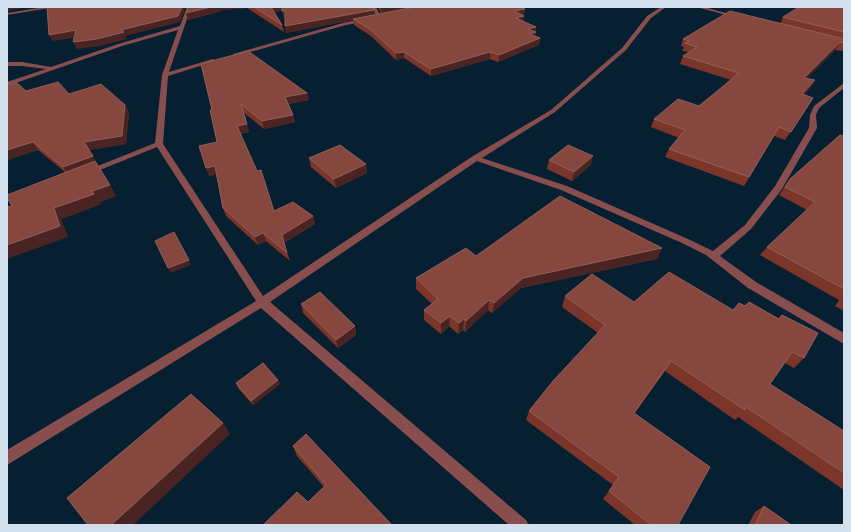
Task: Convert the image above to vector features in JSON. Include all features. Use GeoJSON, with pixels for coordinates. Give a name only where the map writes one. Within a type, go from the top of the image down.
{"type":"FeatureCollection","features":[{"type":"Feature","properties":{"kind":"street"},"geometry":{"type":"LineString","coordinates":[[7,14],[54,7]]}},
{"type":"Feature","properties":{"kind":"street"},"geometry":{"type":"LineString","coordinates":[[190,7],[165,75],[159,144],[262,302],[521,525]]}},
{"type":"Feature","properties":{"kind":"street"},"geometry":{"type":"LineString","coordinates":[[374,7],[380,18]]}},
{"type":"Feature","properties":{"kind":"street"},"geometry":{"type":"LineString","coordinates":[[7,458],[262,302],[476,158],[553,111],[624,49],[649,17],[664,7]]}},
{"type":"Feature","properties":{"kind":"street"},"geometry":{"type":"LineString","coordinates":[[698,7],[744,19]]}},
{"type":"Feature","properties":{"kind":"street"},"geometry":{"type":"LineString","coordinates":[[231,56],[345,24],[387,16]]}},
{"type":"Feature","properties":{"kind":"street"},"geometry":{"type":"LineString","coordinates":[[7,84],[120,45],[182,27]]}},
{"type":"Feature","properties":{"kind":"street"},"geometry":{"type":"LineString","coordinates":[[165,75],[216,60]]}},
{"type":"Feature","properties":{"kind":"street"},"geometry":{"type":"LineString","coordinates":[[7,64],[56,67]]}},
{"type":"Feature","properties":{"kind":"street"},"geometry":{"type":"LineString","coordinates":[[713,257],[748,227],[761,210],[778,187],[813,128],[813,115],[816,107],[844,85]]}},
{"type":"Feature","properties":{"kind":"street"},"geometry":{"type":"LineString","coordinates":[[80,175],[159,144]]}},
{"type":"Feature","properties":{"kind":"street"},"geometry":{"type":"LineString","coordinates":[[476,158],[564,188],[685,241],[713,257],[752,285],[844,339]]}},
{"type":"Feature","properties":{"kind":"building"},"geometry":{"type":"Polygon","coordinates":[[[47,7],[182,7],[178,16],[121,30],[124,32],[97,39],[73,42],[76,30],[49,35],[47,7]]]}},
{"type":"Feature","properties":{"kind":"building"},"geometry":{"type":"Polygon","coordinates":[[[188,7],[211,7],[186,13],[188,7]]]}},
{"type":"Feature","properties":{"kind":"building"},"geometry":{"type":"Polygon","coordinates":[[[254,7],[271,7],[282,25],[254,7]]]}},
{"type":"Feature","properties":{"kind":"building"},"geometry":{"type":"Polygon","coordinates":[[[282,7],[373,7],[374,10],[285,26],[285,11],[282,11],[282,7]]]}},
{"type":"Feature","properties":{"kind":"building"},"geometry":{"type":"Polygon","coordinates":[[[415,7],[520,7],[525,9],[514,11],[524,16],[516,18],[536,27],[527,29],[536,32],[529,34],[540,38],[499,55],[490,52],[431,69],[404,52],[396,53],[370,29],[353,19],[415,7]]]}},
{"type":"Feature","properties":{"kind":"building"},"geometry":{"type":"Polygon","coordinates":[[[799,7],[844,7],[844,32],[783,17],[799,7]]]}},
{"type":"Feature","properties":{"kind":"building"},"geometry":{"type":"Polygon","coordinates":[[[730,11],[844,39],[844,43],[840,42],[804,78],[815,80],[802,94],[813,98],[791,132],[779,127],[749,177],[669,149],[685,130],[654,119],[678,99],[699,106],[739,73],[683,56],[697,47],[685,43],[689,41],[683,39],[730,11]]]}},
{"type":"Feature","properties":{"kind":"building"},"geometry":{"type":"Polygon","coordinates":[[[248,51],[307,93],[285,97],[293,115],[262,121],[241,104],[247,124],[237,126],[257,171],[261,170],[274,211],[293,202],[313,216],[282,235],[287,253],[263,233],[255,237],[223,208],[215,166],[206,168],[199,146],[217,142],[210,110],[212,110],[201,64],[248,51]]]}},
{"type":"Feature","properties":{"kind":"building"},"geometry":{"type":"Polygon","coordinates":[[[58,82],[69,94],[101,84],[125,105],[122,136],[84,142],[93,156],[63,167],[33,142],[7,150],[7,84],[9,83],[11,85],[17,83],[26,91],[58,82]]]}},
{"type":"Feature","properties":{"kind":"building"},"geometry":{"type":"Polygon","coordinates":[[[840,135],[844,136],[844,289],[767,247],[815,202],[785,187],[790,179],[840,135]]]}},
{"type":"Feature","properties":{"kind":"building"},"geometry":{"type":"Polygon","coordinates":[[[340,145],[366,164],[334,179],[309,158],[340,145]]]}},
{"type":"Feature","properties":{"kind":"building"},"geometry":{"type":"Polygon","coordinates":[[[568,145],[593,156],[574,172],[549,160],[568,145]]]}},
{"type":"Feature","properties":{"kind":"building"},"geometry":{"type":"Polygon","coordinates":[[[95,161],[110,185],[92,191],[94,194],[54,208],[60,226],[7,245],[7,207],[12,206],[7,198],[7,195],[95,161]]]}},
{"type":"Feature","properties":{"kind":"building"},"geometry":{"type":"Polygon","coordinates":[[[560,196],[662,248],[523,278],[494,303],[489,300],[466,321],[464,319],[459,323],[450,316],[441,323],[424,310],[438,299],[416,278],[466,248],[476,256],[560,196]]]}},
{"type":"Feature","properties":{"kind":"building"},"geometry":{"type":"Polygon","coordinates":[[[174,232],[189,260],[168,268],[155,241],[174,232]]]}},
{"type":"Feature","properties":{"kind":"building"},"geometry":{"type":"Polygon","coordinates":[[[669,272],[733,310],[739,303],[745,306],[749,302],[779,319],[782,315],[818,333],[804,358],[792,352],[770,384],[844,431],[844,473],[746,407],[745,410],[671,361],[634,413],[710,467],[678,525],[651,525],[609,491],[619,477],[529,411],[553,381],[605,325],[565,296],[592,274],[634,302],[669,272]]]}},
{"type":"Feature","properties":{"kind":"building"},"geometry":{"type":"Polygon","coordinates":[[[320,292],[355,326],[336,340],[301,304],[320,292]]]}},
{"type":"Feature","properties":{"kind":"building"},"geometry":{"type":"Polygon","coordinates":[[[263,363],[278,380],[251,401],[236,383],[263,363]]]}},
{"type":"Feature","properties":{"kind":"building"},"geometry":{"type":"Polygon","coordinates":[[[191,394],[223,423],[111,525],[88,525],[67,498],[191,394]]]}},
{"type":"Feature","properties":{"kind":"building"},"geometry":{"type":"Polygon","coordinates":[[[306,434],[392,525],[263,525],[297,492],[308,502],[326,485],[293,446],[306,434]]]}},
{"type":"Feature","properties":{"kind":"building"},"geometry":{"type":"Polygon","coordinates":[[[764,506],[791,525],[755,525],[764,506]]]}}]}
